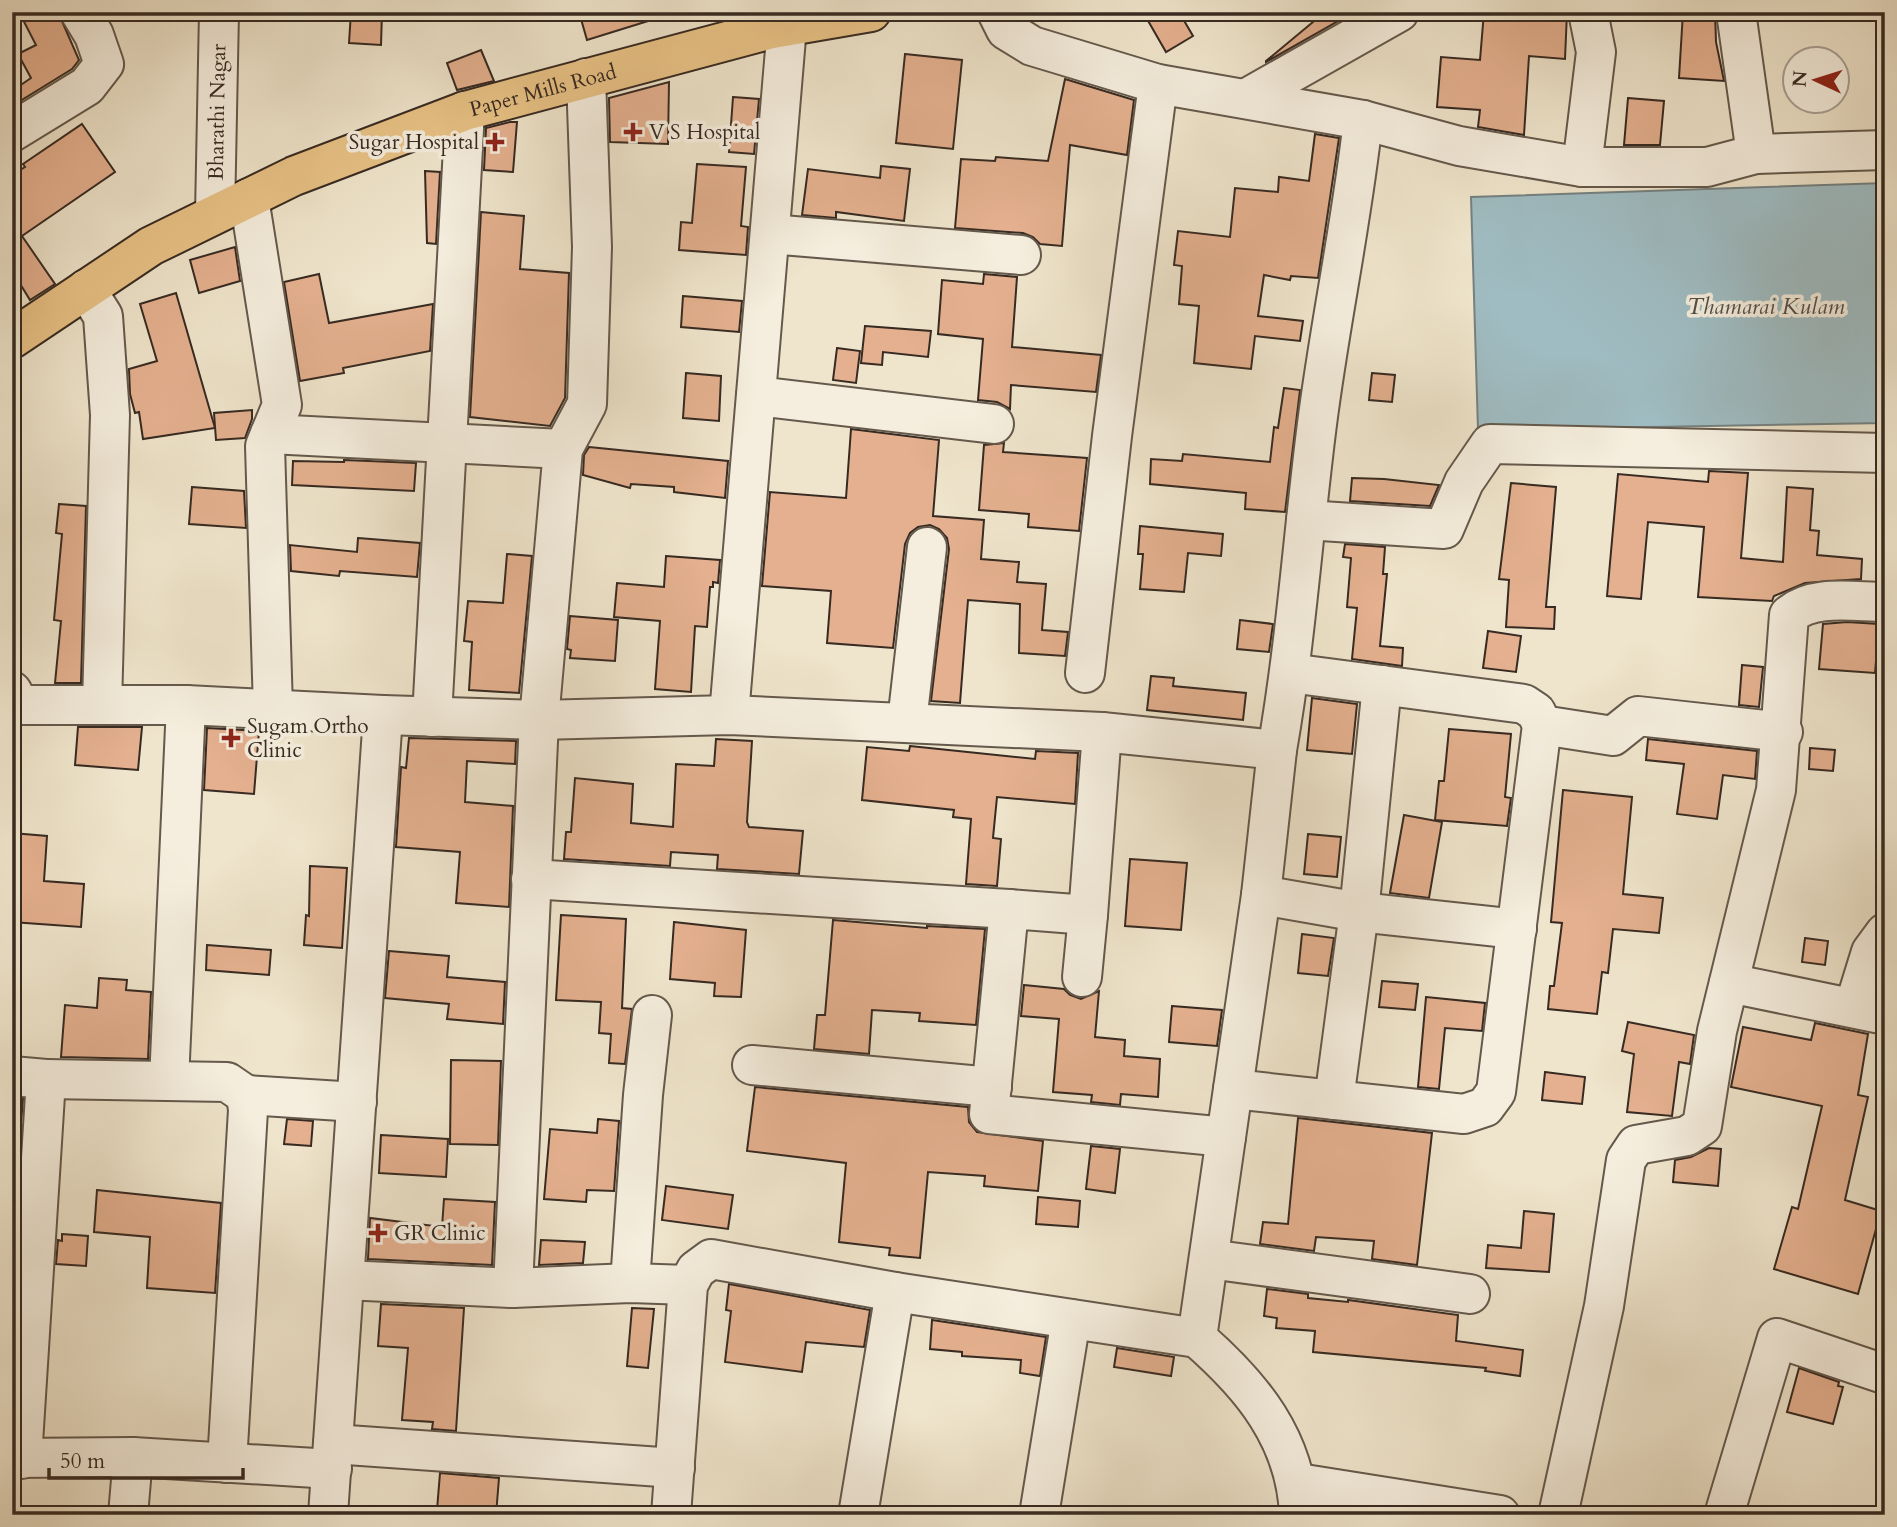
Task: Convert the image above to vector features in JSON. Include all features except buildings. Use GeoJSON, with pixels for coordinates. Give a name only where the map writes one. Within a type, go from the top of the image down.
{"type":"FeatureCollection","features":[{"type":"Feature","properties":{"kind":"main road","name":"Paper Mills Road"},"geometry":{"type":"LineString","coordinates":[[12,340],[150,246],[294,176],[465,111],[776,22],[872,12]]}},
{"type":"Feature","properties":{"kind":"street"},"geometry":{"type":"LineString","coordinates":[[12,132],[88,86],[104,64],[94,35],[80,12]]}},
{"type":"Feature","properties":{"kind":"street","name":"Bharathi Nagar"},"geometry":{"type":"LineString","coordinates":[[215,214],[219,12]]}},
{"type":"Feature","properties":{"kind":"street"},"geometry":{"type":"LineString","coordinates":[[997,12],[1006,30],[1032,46],[1158,83],[1363,120],[1459,146],[1582,167],[1707,167],[1756,154],[1885,150]]}},
{"type":"Feature","properties":{"kind":"street"},"geometry":{"type":"LineString","coordinates":[[1247,98],[1399,12]]}},
{"type":"Feature","properties":{"kind":"street"},"geometry":{"type":"LineString","coordinates":[[1582,167],[1596,52],[1588,12]]}},
{"type":"Feature","properties":{"kind":"street"},"geometry":{"type":"LineString","coordinates":[[1736,12],[1756,154]]}},
{"type":"Feature","properties":{"kind":"street"},"geometry":{"type":"LineString","coordinates":[[729,715],[770,234],[776,22]]}},
{"type":"Feature","properties":{"kind":"street"},"geometry":{"type":"LineString","coordinates":[[513,1288],[538,720],[563,449],[587,404],[592,247],[586,78]]}},
{"type":"Feature","properties":{"kind":"street"},"geometry":{"type":"LineString","coordinates":[[1085,673],[1112,436],[1158,83]]}},
{"type":"Feature","properties":{"kind":"street"},"geometry":{"type":"LineString","coordinates":[[432,718],[465,111]]}},
{"type":"Feature","properties":{"kind":"street"},"geometry":{"type":"LineString","coordinates":[[1197,1338],[1261,895],[1276,750],[1290,673],[1317,422],[1354,197],[1363,120]]}},
{"type":"Feature","properties":{"kind":"street"},"geometry":{"type":"LineString","coordinates":[[249,198],[282,405],[265,446],[273,709]]}},
{"type":"Feature","properties":{"kind":"street"},"geometry":{"type":"LineString","coordinates":[[770,234],[1021,255]]}},
{"type":"Feature","properties":{"kind":"street"},"geometry":{"type":"LineString","coordinates":[[86,289],[103,316],[110,415],[102,705]]}},
{"type":"Feature","properties":{"kind":"street"},"geometry":{"type":"LineString","coordinates":[[756,396],[994,424]]}},
{"type":"Feature","properties":{"kind":"street"},"geometry":{"type":"LineString","coordinates":[[270,434],[563,449]]}},
{"type":"Feature","properties":{"kind":"street"},"geometry":{"type":"LineString","coordinates":[[1306,520],[1444,529],[1464,482],[1490,444],[1885,453]]}},
{"type":"Feature","properties":{"kind":"street"},"geometry":{"type":"LineString","coordinates":[[907,722],[927,547]]}},
{"type":"Feature","properties":{"kind":"street"},"geometry":{"type":"LineString","coordinates":[[1558,1515],[1604,1306],[1626,1160],[1636,1145],[1687,1136],[1702,1126],[1729,983],[1776,790],[1783,732],[1789,615],[1801,604],[1815,601],[1885,602]]}},
{"type":"Feature","properties":{"kind":"street"},"geometry":{"type":"LineString","coordinates":[[1233,1088],[1464,1114],[1485,1107],[1496,1092],[1542,725],[1536,712],[1524,704],[1290,673]]}},
{"type":"Feature","properties":{"kind":"street"},"geometry":{"type":"LineString","coordinates":[[1334,1100],[1359,912],[1382,685]]}},
{"type":"Feature","properties":{"kind":"street"},"geometry":{"type":"LineString","coordinates":[[14,701],[186,705],[432,718],[538,720],[729,715],[1102,732],[1276,750]]}},
{"type":"Feature","properties":{"kind":"street"},"geometry":{"type":"LineString","coordinates":[[169,1082],[186,705]]}},
{"type":"Feature","properties":{"kind":"street"},"geometry":{"type":"LineString","coordinates":[[328,1515],[383,715]]}},
{"type":"Feature","properties":{"kind":"street"},"geometry":{"type":"LineString","coordinates":[[1542,725],[1613,736],[1638,716],[1783,732]]}},
{"type":"Feature","properties":{"kind":"street"},"geometry":{"type":"LineString","coordinates":[[1082,976],[1102,732]]}},
{"type":"Feature","properties":{"kind":"street"},"geometry":{"type":"LineString","coordinates":[[531,879],[1088,915]]}},
{"type":"Feature","properties":{"kind":"street"},"geometry":{"type":"LineString","coordinates":[[1261,895],[1359,912],[1517,929]]}},
{"type":"Feature","properties":{"kind":"street"},"geometry":{"type":"LineString","coordinates":[[1009,909],[989,1114],[1226,1137]]}},
{"type":"Feature","properties":{"kind":"street"},"geometry":{"type":"LineString","coordinates":[[1729,983],[1870,1011],[1871,952],[1885,933]]}},
{"type":"Feature","properties":{"kind":"street"},"geometry":{"type":"LineString","coordinates":[[630,1283],[643,1095],[652,1015]]}},
{"type":"Feature","properties":{"kind":"street"},"geometry":{"type":"LineString","coordinates":[[752,1065],[992,1087]]}},
{"type":"Feature","properties":{"kind":"street"},"geometry":{"type":"LineString","coordinates":[[357,1102],[246,1095],[227,1083],[29,1078],[17,1458],[133,1457],[227,1463],[333,1457],[675,1468]]}},
{"type":"Feature","properties":{"kind":"street"},"geometry":{"type":"LineString","coordinates":[[227,1463],[248,1110],[246,1095]]}},
{"type":"Feature","properties":{"kind":"street"},"geometry":{"type":"LineString","coordinates":[[671,1515],[688,1285],[696,1270],[711,1259],[895,1292],[1197,1338],[1231,1368],[1268,1412],[1299,1499],[1500,1515]]}},
{"type":"Feature","properties":{"kind":"street"},"geometry":{"type":"LineString","coordinates":[[1209,1259],[1470,1294]]}},
{"type":"Feature","properties":{"kind":"street"},"geometry":{"type":"LineString","coordinates":[[345,1280],[513,1288],[630,1283],[688,1285]]}},
{"type":"Feature","properties":{"kind":"street"},"geometry":{"type":"LineString","coordinates":[[858,1515],[895,1292]]}},
{"type":"Feature","properties":{"kind":"street"},"geometry":{"type":"LineString","coordinates":[[1039,1515],[1072,1319]]}},
{"type":"Feature","properties":{"kind":"street"},"geometry":{"type":"LineString","coordinates":[[1724,1515],[1777,1338],[1885,1374]]}},
{"type":"Feature","properties":{"kind":"street"},"geometry":{"type":"LineString","coordinates":[[128,1515],[133,1457]]}},
{"type":"Feature","properties":{"kind":"water","name":"Thamarai Kulam"},"geometry":{"type":"Polygon","coordinates":[[[1885,183],[1885,423],[1478,430],[1471,197],[1885,183]]]}},
{"type":"Feature","properties":{"kind":"place","name":"V S Hospital"},"geometry":{"type":"Point","coordinates":[633,132]}},
{"type":"Feature","properties":{"kind":"place","name":"Sugar Hospital"},"geometry":{"type":"Point","coordinates":[495,142]}},
{"type":"Feature","properties":{"kind":"place","name":"Sugam Ortho Clinic"},"geometry":{"type":"Point","coordinates":[231,738]}},
{"type":"Feature","properties":{"kind":"place","name":"GR Clinic"},"geometry":{"type":"Point","coordinates":[378,1233]}}]}
